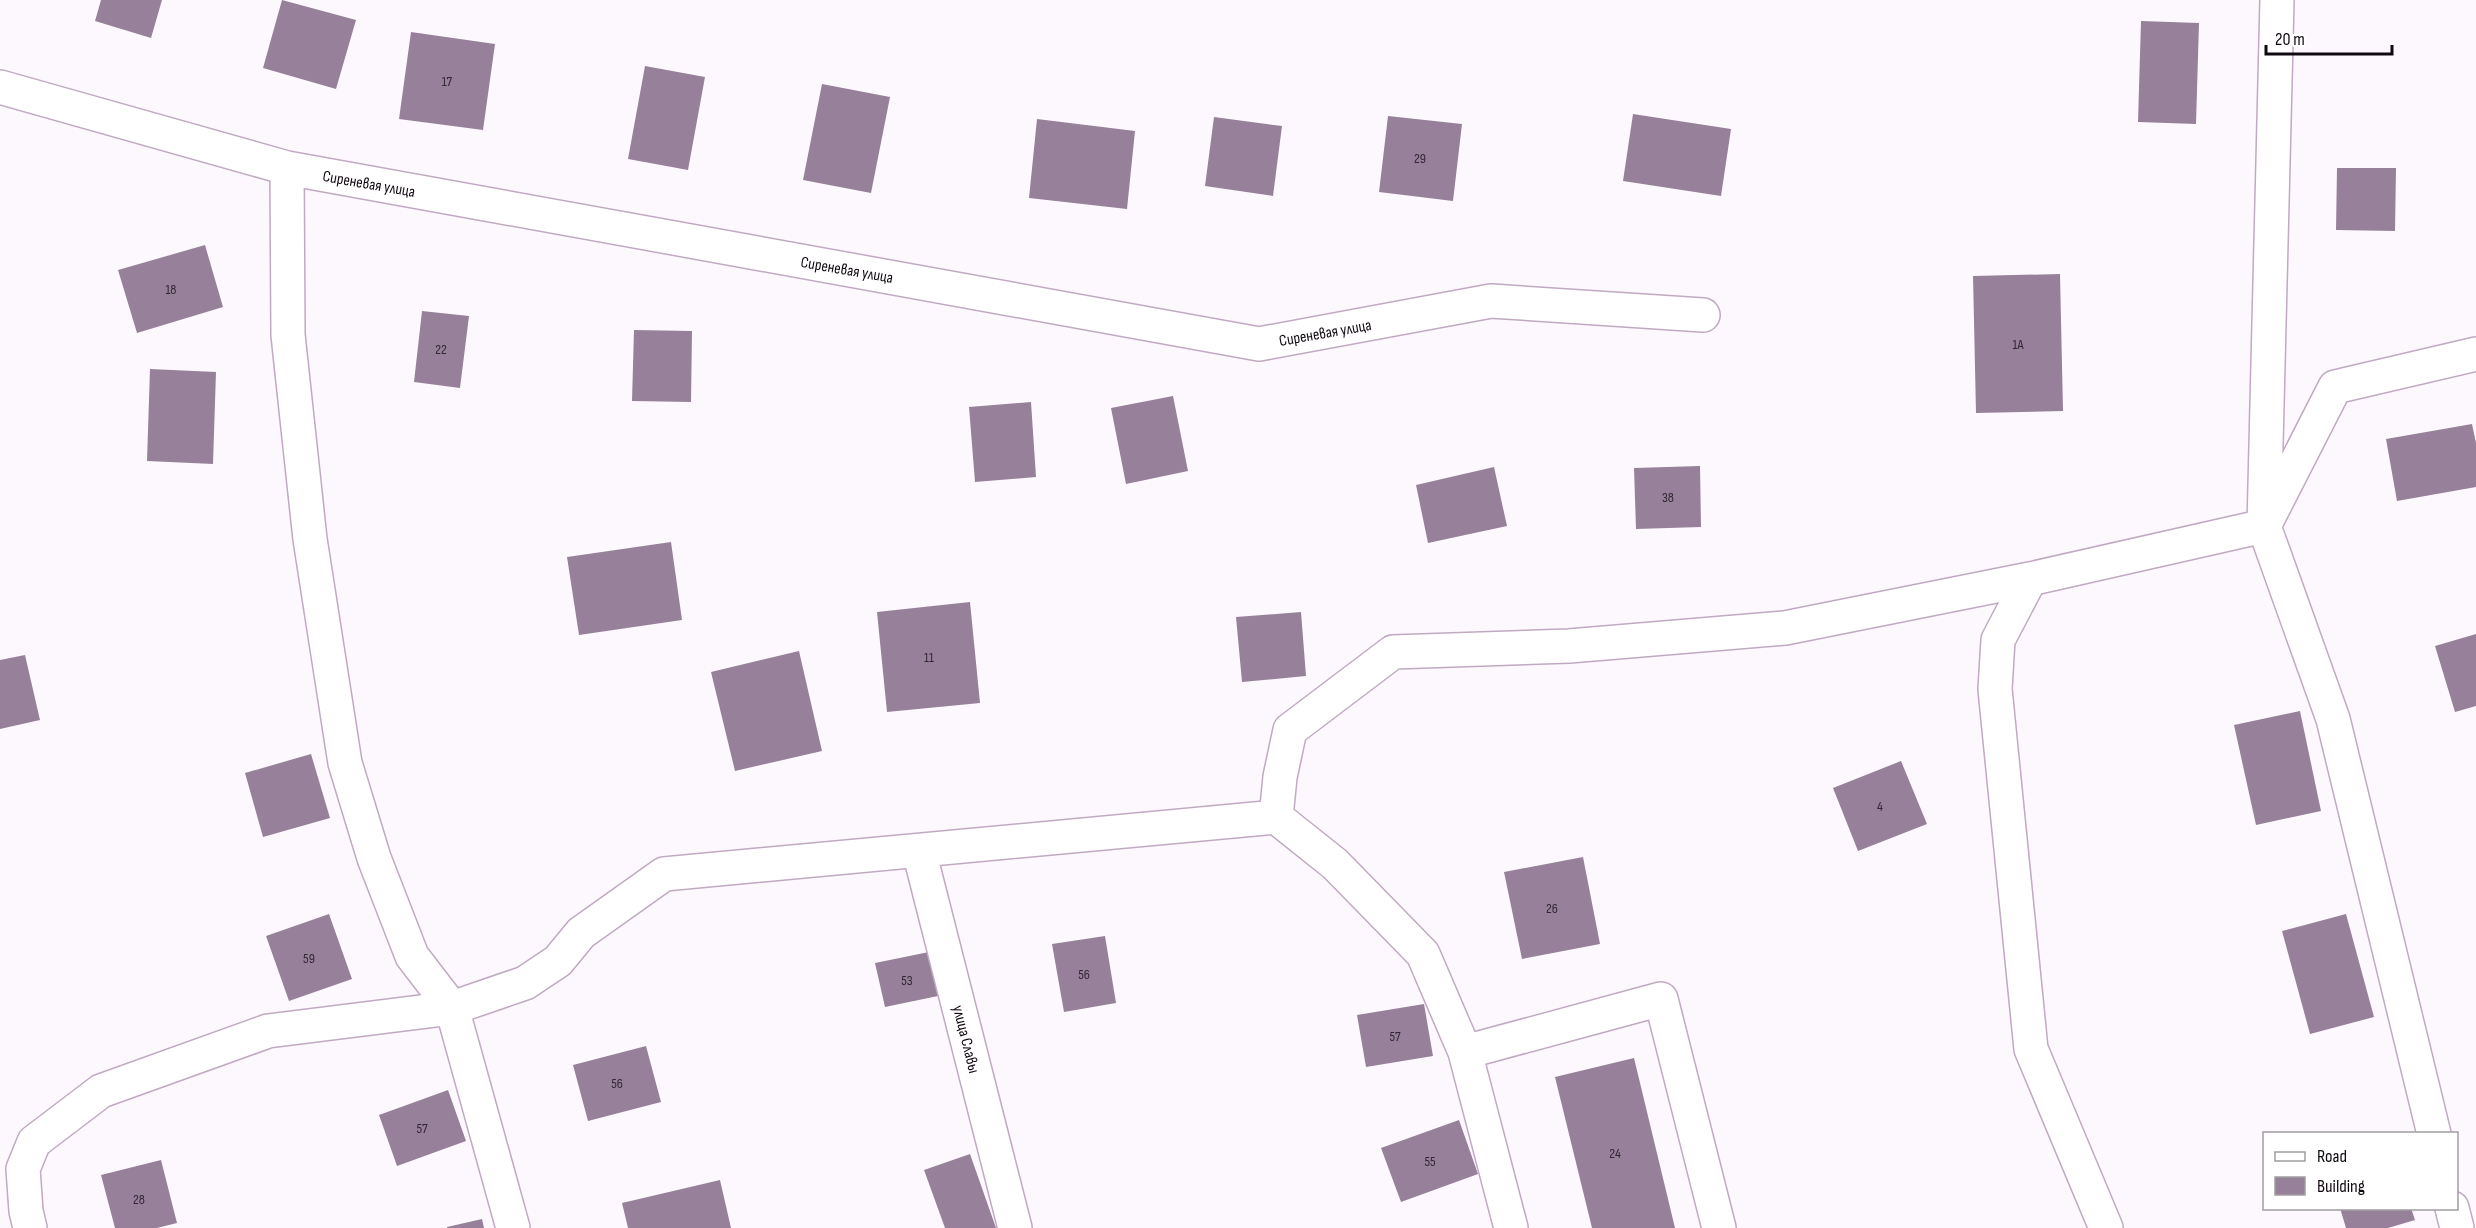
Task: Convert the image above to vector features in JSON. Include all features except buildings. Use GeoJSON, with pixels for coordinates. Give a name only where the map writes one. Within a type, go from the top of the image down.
{"type":"FeatureCollection","features":[{"type":"Feature","properties":{"kind":"street"},"geometry":{"type":"LineString","coordinates":[[2277,0],[2264,526],[2332,719],[2434,1132]]}},
{"type":"Feature","properties":{"kind":"street","name":"Сиреневая улица"},"geometry":{"type":"LineString","coordinates":[[0,87],[287,168],[1259,344],[1491,301],[1703,315]]}},
{"type":"Feature","properties":{"kind":"street"},"geometry":{"type":"LineString","coordinates":[[287,168],[288,335],[310,539],[345,763],[374,858],[412,956],[452,1008],[513,1228]]}},
{"type":"Feature","properties":{"kind":"street"},"geometry":{"type":"LineString","coordinates":[[2264,526],[2335,387],[2476,354]]}},
{"type":"Feature","properties":{"kind":"street"},"geometry":{"type":"LineString","coordinates":[[1276,817],[1280,777],[1290,730],[1393,651],[1569,646],[1785,628],[2030,579],[2264,526]]}},
{"type":"Feature","properties":{"kind":"street"},"geometry":{"type":"LineString","coordinates":[[2030,579],[1998,640],[1995,689],[2031,1049],[2106,1228]]}},
{"type":"Feature","properties":{"kind":"street"},"geometry":{"type":"LineString","coordinates":[[30,1228],[26,1211],[23,1169],[34,1142],[101,1092],[268,1031],[452,1008],[525,984],[558,961],[581,933],[664,874],[1276,817],[1335,864],[1423,954],[1465,1052],[1511,1228]]}},
{"type":"Feature","properties":{"kind":"street","name":"улица Славы"},"geometry":{"type":"LineString","coordinates":[[919,850],[1015,1228]]}},
{"type":"Feature","properties":{"kind":"street"},"geometry":{"type":"LineString","coordinates":[[1465,1052],[1662,999],[1719,1228]]}},
{"type":"Feature","properties":{"kind":"street"},"geometry":{"type":"LineString","coordinates":[[2452,1210],[2457,1228]]}}]}
